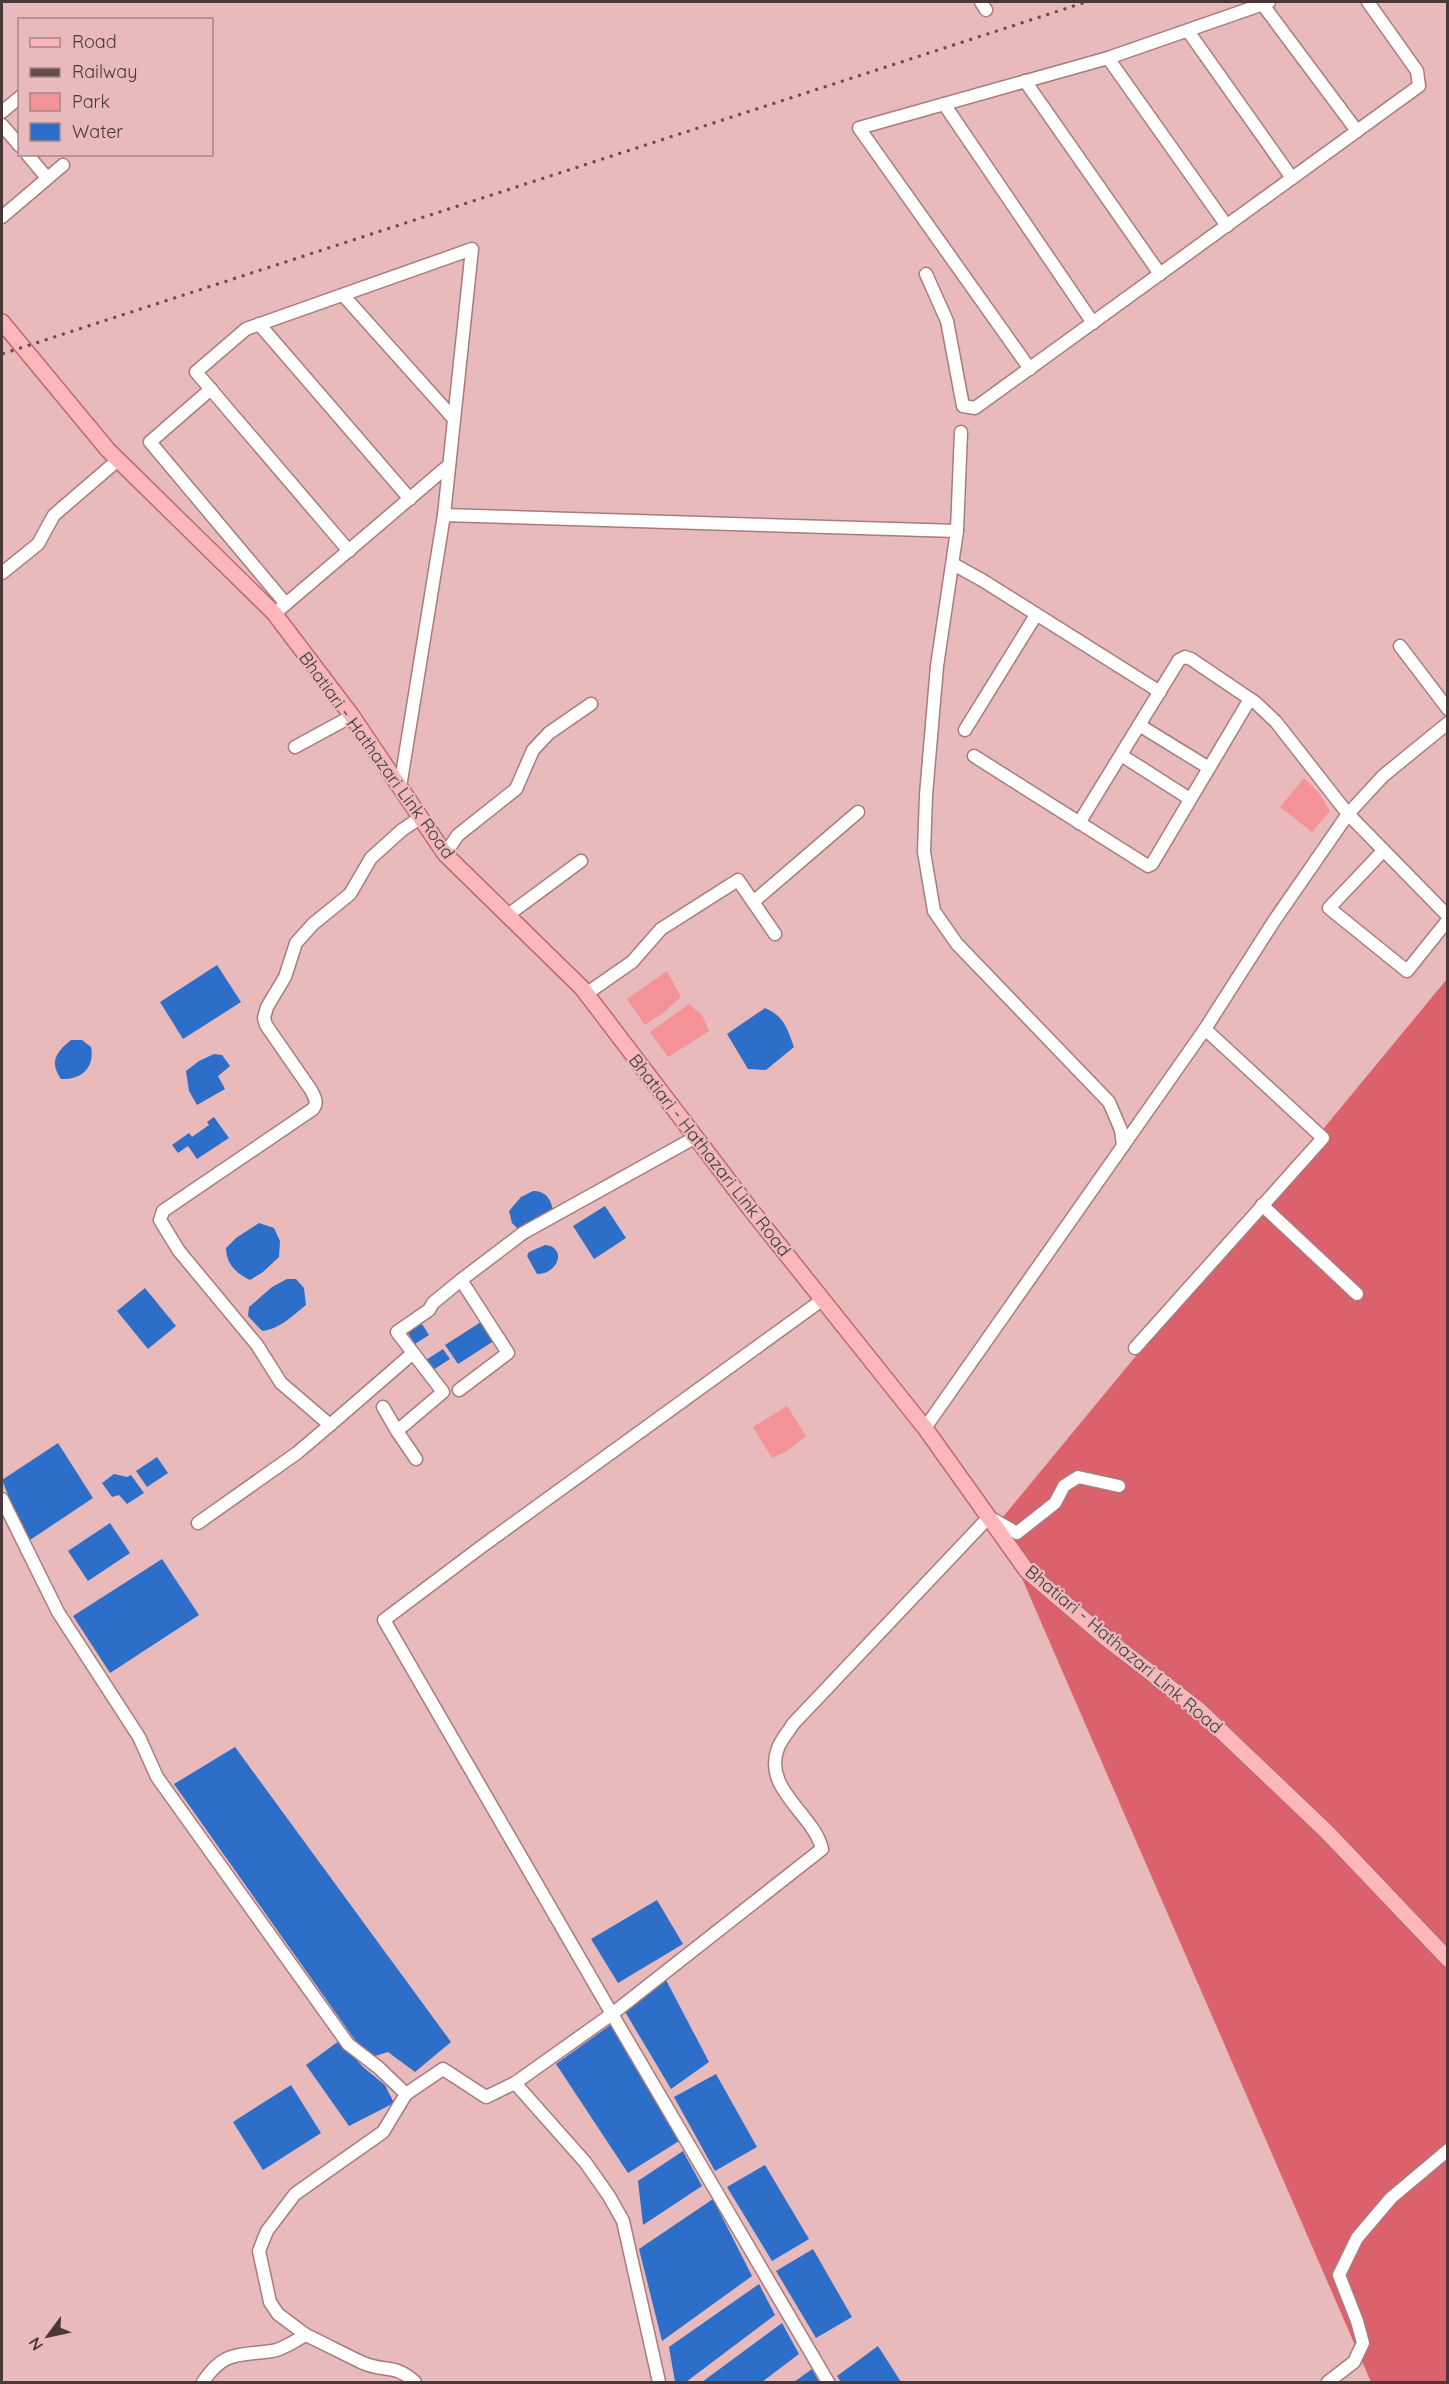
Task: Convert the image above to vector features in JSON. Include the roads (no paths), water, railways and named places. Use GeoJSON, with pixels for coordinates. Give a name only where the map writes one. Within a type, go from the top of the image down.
{"type":"FeatureCollection","features":[{"type":"Feature","properties":{"kind":"main road","name":"Bhatiari - Hathazari Link Road"},"geometry":{"type":"LineString","coordinates":[[2,322],[118,460],[280,609],[445,854],[586,994],[822,1300],[925,1428],[1034,1578],[1107,1639],[1199,1710],[1327,1832],[1448,1959]]}},
{"type":"Feature","properties":{"kind":"street"},"geometry":{"type":"LineString","coordinates":[[926,274],[947,321],[963,406],[975,408],[1419,86],[1417,70],[1368,2]]}},
{"type":"Feature","properties":{"kind":"street"},"geometry":{"type":"LineString","coordinates":[[1030,369],[859,128],[1108,58],[1266,3],[1357,131]]}},
{"type":"Feature","properties":{"kind":"street"},"geometry":{"type":"LineString","coordinates":[[1188,31],[1292,178]]}},
{"type":"Feature","properties":{"kind":"street"},"geometry":{"type":"LineString","coordinates":[[1108,58],[1227,226]]}},
{"type":"Feature","properties":{"kind":"street"},"geometry":{"type":"LineString","coordinates":[[1025,81],[1160,274]]}},
{"type":"Feature","properties":{"kind":"street"},"geometry":{"type":"LineString","coordinates":[[2,112],[18,99]]}},
{"type":"Feature","properties":{"kind":"street"},"geometry":{"type":"LineString","coordinates":[[944,104],[1093,323]]}},
{"type":"Feature","properties":{"kind":"street"},"geometry":{"type":"LineString","coordinates":[[2,125],[18,144]]}},
{"type":"Feature","properties":{"kind":"street"},"geometry":{"type":"LineString","coordinates":[[29,156],[47,178]]}},
{"type":"Feature","properties":{"kind":"street"},"geometry":{"type":"LineString","coordinates":[[2,217],[63,165]]}},
{"type":"Feature","properties":{"kind":"street"},"geometry":{"type":"LineString","coordinates":[[349,550],[196,372],[246,329],[472,249],[444,515],[400,787]]}},
{"type":"Feature","properties":{"kind":"street"},"geometry":{"type":"LineString","coordinates":[[343,295],[454,419]]}},
{"type":"Feature","properties":{"kind":"street"},"geometry":{"type":"LineString","coordinates":[[259,324],[410,498]]}},
{"type":"Feature","properties":{"kind":"street"},"geometry":{"type":"LineString","coordinates":[[211,389],[150,442],[280,609],[449,465]]}},
{"type":"Feature","properties":{"kind":"street"},"geometry":{"type":"LineString","coordinates":[[962,432],[957,531],[937,666],[926,795],[924,852],[934,911],[957,944],[1108,1102],[1121,1130],[1123,1146]]}},
{"type":"Feature","properties":{"kind":"street"},"geometry":{"type":"LineString","coordinates":[[2,573],[38,544],[54,515],[118,460]]}},
{"type":"Feature","properties":{"kind":"street"},"geometry":{"type":"LineString","coordinates":[[444,515],[957,531]]}},
{"type":"Feature","properties":{"kind":"street"},"geometry":{"type":"LineString","coordinates":[[953,564],[1160,692]]}},
{"type":"Feature","properties":{"kind":"street"},"geometry":{"type":"LineString","coordinates":[[965,730],[1036,615]]}},
{"type":"Feature","properties":{"kind":"street"},"geometry":{"type":"LineString","coordinates":[[1400,646],[1448,710]]}},
{"type":"Feature","properties":{"kind":"street"},"geometry":{"type":"LineString","coordinates":[[1079,823],[1179,660],[1185,657],[1250,699],[1276,722],[1348,814],[1383,850],[1448,918],[1407,971],[1329,908],[1383,850]]}},
{"type":"Feature","properties":{"kind":"street"},"geometry":{"type":"LineString","coordinates":[[974,756],[1148,866],[1152,864],[1250,699]]}},
{"type":"Feature","properties":{"kind":"street"},"geometry":{"type":"LineString","coordinates":[[445,854],[458,835],[516,789],[533,750],[549,733],[591,704]]}},
{"type":"Feature","properties":{"kind":"street"},"geometry":{"type":"LineString","coordinates":[[295,747],[352,717]]}},
{"type":"Feature","properties":{"kind":"street"},"geometry":{"type":"LineString","coordinates":[[925,1428],[1206,1029],[1274,921],[1348,814],[1383,776],[1448,723]]}},
{"type":"Feature","properties":{"kind":"street"},"geometry":{"type":"LineString","coordinates":[[1139,725],[1209,768]]}},
{"type":"Feature","properties":{"kind":"street"},"geometry":{"type":"LineString","coordinates":[[1121,755],[1190,799]]}},
{"type":"Feature","properties":{"kind":"street"},"geometry":{"type":"LineString","coordinates":[[753,903],[858,812]]}},
{"type":"Feature","properties":{"kind":"street"},"geometry":{"type":"LineString","coordinates":[[330,1425],[280,1383],[256,1345],[179,1251],[160,1220],[163,1211],[316,1105],[316,1098],[266,1025],[264,1018],[267,1007],[285,977],[296,943],[313,924],[350,894],[371,858],[402,830],[420,818]]}},
{"type":"Feature","properties":{"kind":"street"},"geometry":{"type":"LineString","coordinates":[[508,915],[581,861]]}},
{"type":"Feature","properties":{"kind":"street"},"geometry":{"type":"LineString","coordinates":[[586,994],[632,962],[661,929],[738,880],[775,934]]}},
{"type":"Feature","properties":{"kind":"street"},"geometry":{"type":"LineString","coordinates":[[1135,1348],[1323,1138],[1206,1029]]}},
{"type":"Feature","properties":{"kind":"street"},"geometry":{"type":"LineString","coordinates":[[397,1431],[443,1392],[397,1332],[429,1310],[461,1280],[523,1233],[696,1137]]}},
{"type":"Feature","properties":{"kind":"street"},"geometry":{"type":"LineString","coordinates":[[1262,1205],[1357,1294]]}},
{"type":"Feature","properties":{"kind":"street"},"geometry":{"type":"LineString","coordinates":[[459,1390],[507,1353],[461,1280]]}},
{"type":"Feature","properties":{"kind":"street"},"geometry":{"type":"LineString","coordinates":[[822,1300],[384,1620],[828,2382]]}},
{"type":"Feature","properties":{"kind":"street"},"geometry":{"type":"LineString","coordinates":[[198,1522],[297,1453],[413,1353]]}},
{"type":"Feature","properties":{"kind":"street"},"geometry":{"type":"LineString","coordinates":[[383,1407],[416,1459]]}},
{"type":"Feature","properties":{"kind":"street"},"geometry":{"type":"LineString","coordinates":[[415,2382],[398,2369],[381,2368],[363,2363],[306,2335],[278,2314],[270,2302],[259,2251],[267,2231],[295,2194],[382,2132],[406,2094],[443,2069],[486,2097],[515,2083],[612,2014],[822,1849],[820,1838],[786,1795],[776,1774],[777,1750],[793,1724],[989,1517],[1017,1533],[1055,1503],[1064,1486],[1078,1477],[1119,1486]]}},
{"type":"Feature","properties":{"kind":"street"},"geometry":{"type":"LineString","coordinates":[[2,1499],[58,1612],[139,1737],[157,1777],[348,2044],[379,2068],[406,2094]]}},
{"type":"Feature","properties":{"kind":"street"},"geometry":{"type":"LineString","coordinates":[[515,2083],[585,2162],[623,2221],[659,2382]]}},
{"type":"Feature","properties":{"kind":"street"},"geometry":{"type":"LineString","coordinates":[[1328,2382],[1354,2362],[1363,2343],[1339,2275],[1357,2238],[1391,2198],[1448,2150]]}},
{"type":"Feature","properties":{"kind":"street"},"geometry":{"type":"LineString","coordinates":[[203,2382],[210,2371],[222,2361],[241,2353],[274,2351],[306,2335]]}},
{"type":"Feature","properties":{"kind":"water"},"geometry":{"type":"Polygon","coordinates":[[[217,965],[241,1002],[183,1039],[160,1002],[217,965]]]}},
{"type":"Feature","properties":{"kind":"water"},"geometry":{"type":"Polygon","coordinates":[[[765,1008],[781,1019],[794,1047],[766,1070],[748,1069],[727,1034],[765,1008]]]}},
{"type":"Feature","properties":{"kind":"water"},"geometry":{"type":"Polygon","coordinates":[[[71,1040],[82,1040],[91,1047],[91,1061],[81,1075],[61,1079],[55,1067],[56,1058],[61,1049],[71,1040]]]}},
{"type":"Feature","properties":{"kind":"water"},"geometry":{"type":"Polygon","coordinates":[[[214,1054],[222,1055],[230,1066],[218,1076],[225,1089],[197,1105],[189,1091],[186,1071],[199,1061],[214,1054]]]}},
{"type":"Feature","properties":{"kind":"water"},"geometry":{"type":"Polygon","coordinates":[[[214,1117],[229,1138],[197,1159],[188,1146],[178,1153],[172,1145],[189,1133],[192,1137],[209,1125],[207,1122],[214,1117]]]}},
{"type":"Feature","properties":{"kind":"water"},"geometry":{"type":"Polygon","coordinates":[[[533,1191],[547,1196],[553,1211],[525,1229],[518,1229],[512,1223],[509,1211],[521,1197],[533,1191]]]}},
{"type":"Feature","properties":{"kind":"water"},"geometry":{"type":"Polygon","coordinates":[[[605,1206],[626,1238],[594,1259],[573,1226],[605,1206]]]}},
{"type":"Feature","properties":{"kind":"water"},"geometry":{"type":"Polygon","coordinates":[[[259,1223],[274,1228],[280,1241],[279,1257],[263,1272],[250,1280],[233,1268],[226,1254],[226,1248],[236,1238],[259,1223]]]}},
{"type":"Feature","properties":{"kind":"water"},"geometry":{"type":"Polygon","coordinates":[[[545,1245],[556,1250],[558,1260],[551,1270],[537,1274],[527,1256],[529,1252],[545,1245]]]}},
{"type":"Feature","properties":{"kind":"water"},"geometry":{"type":"Polygon","coordinates":[[[287,1279],[296,1279],[304,1288],[306,1305],[280,1325],[262,1331],[248,1316],[249,1307],[272,1287],[287,1279]]]}},
{"type":"Feature","properties":{"kind":"water"},"geometry":{"type":"Polygon","coordinates":[[[145,1288],[176,1326],[148,1349],[117,1311],[145,1288]]]}},
{"type":"Feature","properties":{"kind":"water"},"geometry":{"type":"Polygon","coordinates":[[[484,1320],[497,1339],[458,1364],[445,1345],[484,1320]]]}},
{"type":"Feature","properties":{"kind":"water"},"geometry":{"type":"Polygon","coordinates":[[[420,1321],[429,1335],[415,1344],[406,1330],[420,1321]]]}},
{"type":"Feature","properties":{"kind":"water"},"geometry":{"type":"Polygon","coordinates":[[[443,1349],[450,1359],[433,1370],[426,1360],[443,1349]]]}},
{"type":"Feature","properties":{"kind":"water"},"geometry":{"type":"Polygon","coordinates":[[[58,1443],[93,1498],[27,1542],[2,1480],[58,1443]]]}},
{"type":"Feature","properties":{"kind":"water"},"geometry":{"type":"Polygon","coordinates":[[[157,1457],[168,1473],[147,1487],[136,1471],[157,1457]]]}},
{"type":"Feature","properties":{"kind":"water"},"geometry":{"type":"Polygon","coordinates":[[[114,1474],[127,1477],[131,1475],[144,1493],[127,1504],[119,1495],[112,1497],[102,1483],[114,1474]]]}},
{"type":"Feature","properties":{"kind":"water"},"geometry":{"type":"Polygon","coordinates":[[[110,1523],[130,1553],[88,1581],[68,1551],[110,1523]]]}},
{"type":"Feature","properties":{"kind":"water"},"geometry":{"type":"Polygon","coordinates":[[[162,1559],[199,1615],[110,1673],[73,1616],[162,1559]]]}},
{"type":"Feature","properties":{"kind":"water"},"geometry":{"type":"Polygon","coordinates":[[[235,1747],[451,2042],[415,2072],[388,2052],[372,2057],[357,2043],[174,1784],[235,1747]]]}},
{"type":"Feature","properties":{"kind":"water"},"geometry":{"type":"Polygon","coordinates":[[[657,1900],[683,1944],[618,1983],[591,1939],[657,1900]]]}},
{"type":"Feature","properties":{"kind":"water"},"geometry":{"type":"Polygon","coordinates":[[[666,1980],[709,2062],[671,2089],[624,2010],[666,1980]]]}},
{"type":"Feature","properties":{"kind":"water"},"geometry":{"type":"Polygon","coordinates":[[[613,2023],[679,2141],[628,2173],[556,2064],[613,2023]]]}},
{"type":"Feature","properties":{"kind":"water"},"geometry":{"type":"Polygon","coordinates":[[[339,2041],[363,2067],[385,2085],[394,2103],[349,2126],[306,2065],[339,2041]]]}},
{"type":"Feature","properties":{"kind":"water"},"geometry":{"type":"Polygon","coordinates":[[[716,2074],[757,2147],[715,2171],[674,2097],[716,2074]]]}},
{"type":"Feature","properties":{"kind":"water"},"geometry":{"type":"Polygon","coordinates":[[[291,2085],[321,2133],[263,2170],[233,2122],[291,2085]]]}},
{"type":"Feature","properties":{"kind":"water"},"geometry":{"type":"Polygon","coordinates":[[[683,2151],[702,2186],[643,2225],[638,2181],[683,2151]]]}},
{"type":"Feature","properties":{"kind":"water"},"geometry":{"type":"Polygon","coordinates":[[[765,2165],[809,2239],[772,2261],[727,2187],[765,2165]]]}},
{"type":"Feature","properties":{"kind":"water"},"geometry":{"type":"Polygon","coordinates":[[[713,2199],[752,2276],[662,2341],[639,2249],[713,2199]]]}},
{"type":"Feature","properties":{"kind":"water"},"geometry":{"type":"Polygon","coordinates":[[[813,2249],[852,2317],[816,2338],[776,2271],[813,2249]]]}},
{"type":"Feature","properties":{"kind":"water"},"geometry":{"type":"Polygon","coordinates":[[[759,2284],[775,2315],[686,2382],[675,2382],[669,2347],[759,2284]]]}},
{"type":"Feature","properties":{"kind":"water"},"geometry":{"type":"Polygon","coordinates":[[[782,2323],[799,2354],[762,2382],[702,2382],[782,2323]]]}},
{"type":"Feature","properties":{"kind":"water"},"geometry":{"type":"Polygon","coordinates":[[[878,2346],[901,2382],[841,2382],[837,2376],[878,2346]]]}},
{"type":"Feature","properties":{"kind":"water"},"geometry":{"type":"Polygon","coordinates":[[[812,2369],[819,2382],[794,2382],[812,2369]]]}},
{"type":"Feature","properties":{"kind":"railway"},"geometry":{"type":"LineString","coordinates":[[2,354],[1086,2]]}}]}
